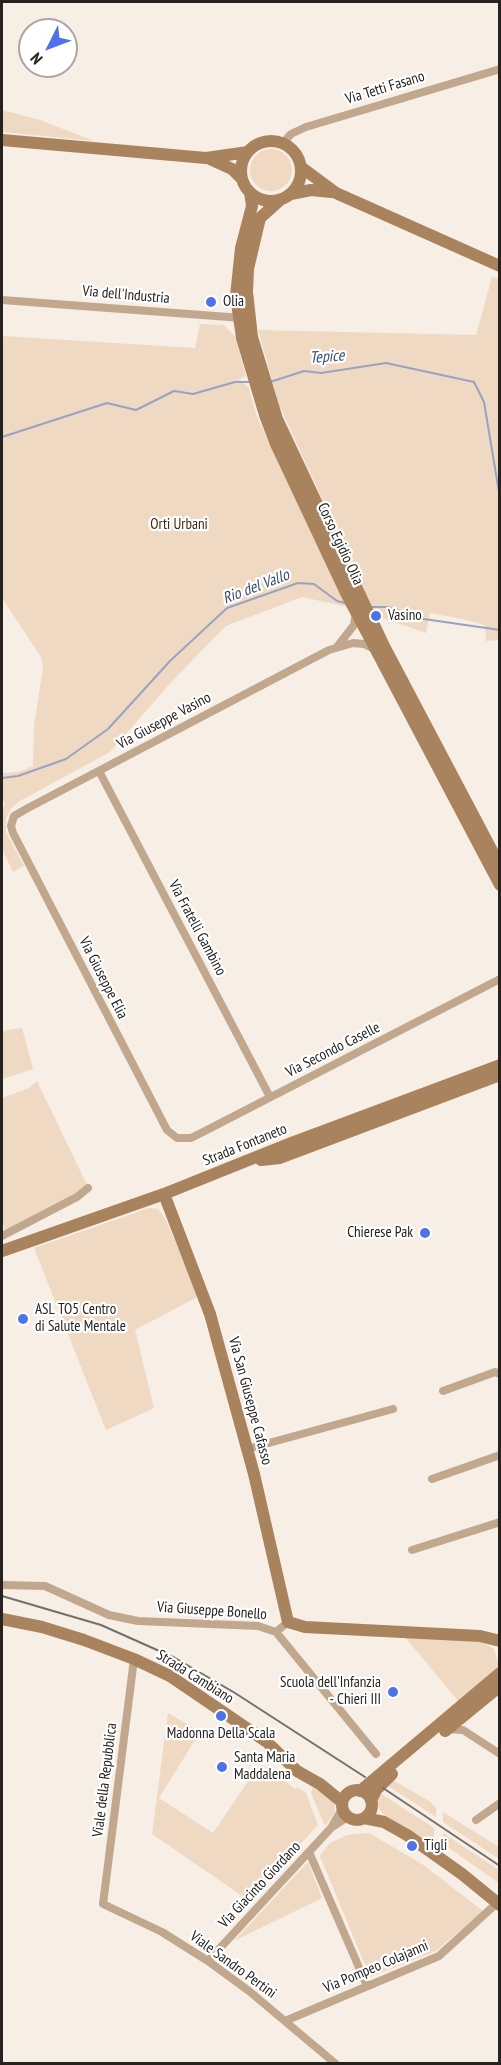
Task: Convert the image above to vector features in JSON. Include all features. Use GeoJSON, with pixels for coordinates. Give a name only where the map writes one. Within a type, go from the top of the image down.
{"type":"FeatureCollection","features":[{"type":"Feature","properties":{"kind":"street","name":"Via Tetti Fasano"},"geometry":{"type":"LineString","coordinates":[[283,143],[291,134],[306,127],[500,69]]}},
{"type":"Feature","properties":{"kind":"street"},"geometry":{"type":"LineString","coordinates":[[2,140],[206,158],[248,152],[264,142],[283,143],[295,153],[301,167],[301,177],[285,197]]}},
{"type":"Feature","properties":{"kind":"street"},"geometry":{"type":"LineString","coordinates":[[242,179],[243,160],[248,152]]}},
{"type":"Feature","properties":{"kind":"street"},"geometry":{"type":"LineString","coordinates":[[206,158],[232,169],[250,192],[264,200],[311,190],[336,193]]}},
{"type":"Feature","properties":{"kind":"street"},"geometry":{"type":"LineString","coordinates":[[301,167],[336,193],[500,266]]}},
{"type":"Feature","properties":{"kind":"street","name":"Corso Egidio Olia"},"geometry":{"type":"LineString","coordinates":[[250,192],[252,206],[237,273],[244,318],[276,444],[346,593],[363,613],[500,866]]}},
{"type":"Feature","properties":{"kind":"street","name":"Corso Egidio Olia"},"geometry":{"type":"LineString","coordinates":[[244,318],[248,268],[260,218],[285,197]]}},
{"type":"Feature","properties":{"kind":"street","name":"Via dell'Industria"},"geometry":{"type":"LineString","coordinates":[[2,300],[244,318]]}},
{"type":"Feature","properties":{"kind":"street","name":"Corso Egidio Olia"},"geometry":{"type":"LineString","coordinates":[[262,388],[360,596],[363,613],[376,650],[500,885]]}},
{"type":"Feature","properties":{"kind":"street","name":"Via Giuseppe Vasino"},"geometry":{"type":"LineString","coordinates":[[11,826],[14,816],[337,646],[363,613]]}},
{"type":"Feature","properties":{"kind":"street","name":"Via Giuseppe Vasino"},"geometry":{"type":"LineString","coordinates":[[337,646],[364,644],[376,650]]}},
{"type":"Feature","properties":{"kind":"street","name":"Via Fratelli Gambino"},"geometry":{"type":"LineString","coordinates":[[99,771],[270,1097]]}},
{"type":"Feature","properties":{"kind":"street","name":"Via Giuseppe Elia"},"geometry":{"type":"LineString","coordinates":[[11,826],[167,1130],[177,1138]]}},
{"type":"Feature","properties":{"kind":"street","name":"Via Secondo Caselle"},"geometry":{"type":"LineString","coordinates":[[177,1138],[191,1138],[500,979]]}},
{"type":"Feature","properties":{"kind":"street","name":"Strada Fontaneto"},"geometry":{"type":"LineString","coordinates":[[2,1251],[164,1194],[247,1160],[500,1065]]}},
{"type":"Feature","properties":{"kind":"street"},"geometry":{"type":"LineString","coordinates":[[247,1160],[280,1158],[500,1075]]}},
{"type":"Feature","properties":{"kind":"street"},"geometry":{"type":"LineString","coordinates":[[2,1236],[77,1197],[88,1188]]}},
{"type":"Feature","properties":{"kind":"street","name":"Via San Giuseppe Cafasso"},"geometry":{"type":"LineString","coordinates":[[164,1194],[210,1314],[247,1449],[288,1622]]}},
{"type":"Feature","properties":{"kind":"street"},"geometry":{"type":"LineString","coordinates":[[443,1392],[495,1372],[500,1374]]}},
{"type":"Feature","properties":{"kind":"street"},"geometry":{"type":"LineString","coordinates":[[247,1449],[393,1409]]}},
{"type":"Feature","properties":{"kind":"street"},"geometry":{"type":"LineString","coordinates":[[432,1479],[500,1455]]}},
{"type":"Feature","properties":{"kind":"street"},"geometry":{"type":"LineString","coordinates":[[412,1550],[500,1522]]}},
{"type":"Feature","properties":{"kind":"street","name":"Via Giuseppe Bonello"},"geometry":{"type":"LineString","coordinates":[[2,1585],[45,1586],[90,1607],[127,1620],[258,1626],[276,1632],[288,1622],[305,1627],[480,1636],[498,1643]]}},
{"type":"Feature","properties":{"kind":"street","name":"Strada Cambiano"},"geometry":{"type":"LineString","coordinates":[[2,1619],[61,1632],[134,1659],[170,1676],[267,1742],[297,1771],[348,1802],[371,1803],[384,1822]]}},
{"type":"Feature","properties":{"kind":"street"},"geometry":{"type":"LineString","coordinates":[[276,1632],[376,1754]]}},
{"type":"Feature","properties":{"kind":"street","name":"Viale della Repubblica"},"geometry":{"type":"LineString","coordinates":[[103,1904],[134,1659]]}},
{"type":"Feature","properties":{"kind":"street"},"geometry":{"type":"LineString","coordinates":[[498,1904],[453,1867],[384,1822],[364,1818],[356,1820],[348,1802],[500,1673]]}},
{"type":"Feature","properties":{"kind":"street"},"geometry":{"type":"LineString","coordinates":[[364,1818],[384,1781],[500,1686]]}},
{"type":"Feature","properties":{"kind":"street"},"geometry":{"type":"LineString","coordinates":[[463,1730],[467,1713]]}},
{"type":"Feature","properties":{"kind":"street"},"geometry":{"type":"LineString","coordinates":[[447,1729],[463,1730],[500,1754]]}},
{"type":"Feature","properties":{"kind":"street","name":"Via Giacinto Giordano"},"geometry":{"type":"LineString","coordinates":[[208,1961],[331,1828],[348,1802]]}},
{"type":"Feature","properties":{"kind":"street"},"geometry":{"type":"LineString","coordinates":[[476,1820],[500,1803]]}},
{"type":"Feature","properties":{"kind":"street"},"geometry":{"type":"LineString","coordinates":[[309,1852],[367,1986]]}},
{"type":"Feature","properties":{"kind":"street","name":"Viale Sandro Pertini"},"geometry":{"type":"LineString","coordinates":[[103,1904],[162,1932],[208,1961],[336,2064]]}},
{"type":"Feature","properties":{"kind":"street","name":"Via Pompeo Colajanni"},"geometry":{"type":"LineString","coordinates":[[285,2021],[439,1956],[498,1904]]}},
{"type":"Feature","properties":{"kind":"green space"},"geometry":{"type":"Polygon","coordinates":[[[2,110],[40,120],[94,141],[2,132],[2,110]]]}},
{"type":"Feature","properties":{"kind":"green space"},"geometry":{"type":"Polygon","coordinates":[[[271,149],[286,155],[292,170],[286,185],[271,191],[256,185],[250,170],[256,155],[271,149]]]}},
{"type":"Feature","properties":{"kind":"green space"},"geometry":{"type":"Polygon","coordinates":[[[492,277],[499,279],[499,640],[486,641],[485,625],[462,619],[430,613],[426,633],[376,616],[279,405],[258,330],[476,335],[492,277]]]}},
{"type":"Feature","properties":{"kind":"green space","name":"Orti Urbani"},"geometry":{"type":"Polygon","coordinates":[[[200,324],[224,325],[235,336],[246,376],[239,379],[249,388],[257,417],[348,607],[302,597],[226,626],[175,678],[110,752],[18,802],[11,809],[6,818],[6,832],[24,866],[13,872],[2,849],[2,811],[5,805],[2,795],[2,773],[19,772],[33,766],[34,726],[43,668],[41,657],[2,598],[2,336],[195,348],[200,324]]]}},
{"type":"Feature","properties":{"kind":"green space"},"geometry":{"type":"Polygon","coordinates":[[[22,1028],[33,1069],[2,1079],[2,1031],[22,1028]]]}},
{"type":"Feature","properties":{"kind":"green space"},"geometry":{"type":"Polygon","coordinates":[[[37,1081],[87,1185],[81,1191],[5,1232],[2,1217],[2,1098],[29,1088],[37,1081]]]}},
{"type":"Feature","properties":{"kind":"green space"},"geometry":{"type":"Polygon","coordinates":[[[149,1208],[158,1209],[165,1218],[199,1296],[135,1330],[154,1408],[106,1430],[34,1248],[149,1208]]]}},
{"type":"Feature","properties":{"kind":"green space"},"geometry":{"type":"Polygon","coordinates":[[[405,1637],[480,1641],[494,1649],[499,1666],[459,1702],[405,1637]]]}},
{"type":"Feature","properties":{"kind":"green space"},"geometry":{"type":"Polygon","coordinates":[[[168,1713],[200,1732],[159,1798],[213,1833],[259,1765],[306,1793],[318,1825],[248,1900],[152,1834],[168,1713]]]}},
{"type":"Feature","properties":{"kind":"green space"},"geometry":{"type":"Polygon","coordinates":[[[393,1780],[431,1802],[436,1808],[436,1817],[385,1784],[393,1780]]]}},
{"type":"Feature","properties":{"kind":"green space"},"geometry":{"type":"Polygon","coordinates":[[[313,1786],[334,1801],[335,1812],[325,1826],[311,1793],[313,1786]]]}},
{"type":"Feature","properties":{"kind":"green space"},"geometry":{"type":"Polygon","coordinates":[[[380,1793],[434,1828],[434,1836],[426,1841],[382,1813],[377,1805],[380,1793]]]}},
{"type":"Feature","properties":{"kind":"green space"},"geometry":{"type":"Polygon","coordinates":[[[443,1812],[499,1847],[499,1859],[443,1822],[443,1812]]]}},
{"type":"Feature","properties":{"kind":"green space"},"geometry":{"type":"Polygon","coordinates":[[[369,1833],[422,1864],[483,1911],[436,1951],[370,1977],[320,1856],[330,1843],[347,1835],[369,1833]]]}},
{"type":"Feature","properties":{"kind":"green space"},"geometry":{"type":"Polygon","coordinates":[[[443,1833],[499,1870],[499,1883],[443,1844],[443,1833]]]}},
{"type":"Feature","properties":{"kind":"green space"},"geometry":{"type":"Polygon","coordinates":[[[308,1862],[322,1898],[234,1941],[308,1862]]]}},
{"type":"Feature","properties":{"kind":"waterway","name":"Tepice"},"geometry":{"type":"LineString","coordinates":[[270,382],[304,371],[321,373],[386,363],[474,382],[484,402],[500,498]]}},
{"type":"Feature","properties":{"kind":"waterway","name":"Tepice"},"geometry":{"type":"LineString","coordinates":[[2,437],[107,403],[136,410],[174,391],[193,394],[235,382],[250,382]]}},
{"type":"Feature","properties":{"kind":"waterway","name":"Rio del Vallo"},"geometry":{"type":"LineString","coordinates":[[2,778],[18,776],[66,759],[108,729],[170,661],[227,608],[298,583],[314,584],[337,601],[345,603]]}},
{"type":"Feature","properties":{"kind":"waterway","name":"Rio del Vallo"},"geometry":{"type":"LineString","coordinates":[[371,607],[388,607],[424,619],[500,630]]}},
{"type":"Feature","properties":{"kind":"railway"},"geometry":{"type":"LineString","coordinates":[[2,1596],[101,1625],[175,1658],[235,1693],[365,1777]]}},
{"type":"Feature","properties":{"kind":"railway"},"geometry":{"type":"LineString","coordinates":[[383,1788],[500,1866]]}},
{"type":"Feature","properties":{"kind":"place","name":"Olia"},"geometry":{"type":"Point","coordinates":[211,302]}},
{"type":"Feature","properties":{"kind":"place","name":"Vasino"},"geometry":{"type":"Point","coordinates":[376,616]}},
{"type":"Feature","properties":{"kind":"place","name":"Chierese Pak"},"geometry":{"type":"Point","coordinates":[425,1233]}},
{"type":"Feature","properties":{"kind":"place","name":"ASL TO5 Centro di Salute Mentale"},"geometry":{"type":"Point","coordinates":[23,1319]}},
{"type":"Feature","properties":{"kind":"place","name":"Scuola dell'Infanzia - Chieri III"},"geometry":{"type":"Point","coordinates":[393,1692]}},
{"type":"Feature","properties":{"kind":"place","name":"Madonna Della Scala"},"geometry":{"type":"Point","coordinates":[221,1716]}},
{"type":"Feature","properties":{"kind":"place","name":"Santa Maria Maddalena"},"geometry":{"type":"Point","coordinates":[222,1767]}},
{"type":"Feature","properties":{"kind":"place","name":"Tigli"},"geometry":{"type":"Point","coordinates":[412,1846]}}]}
